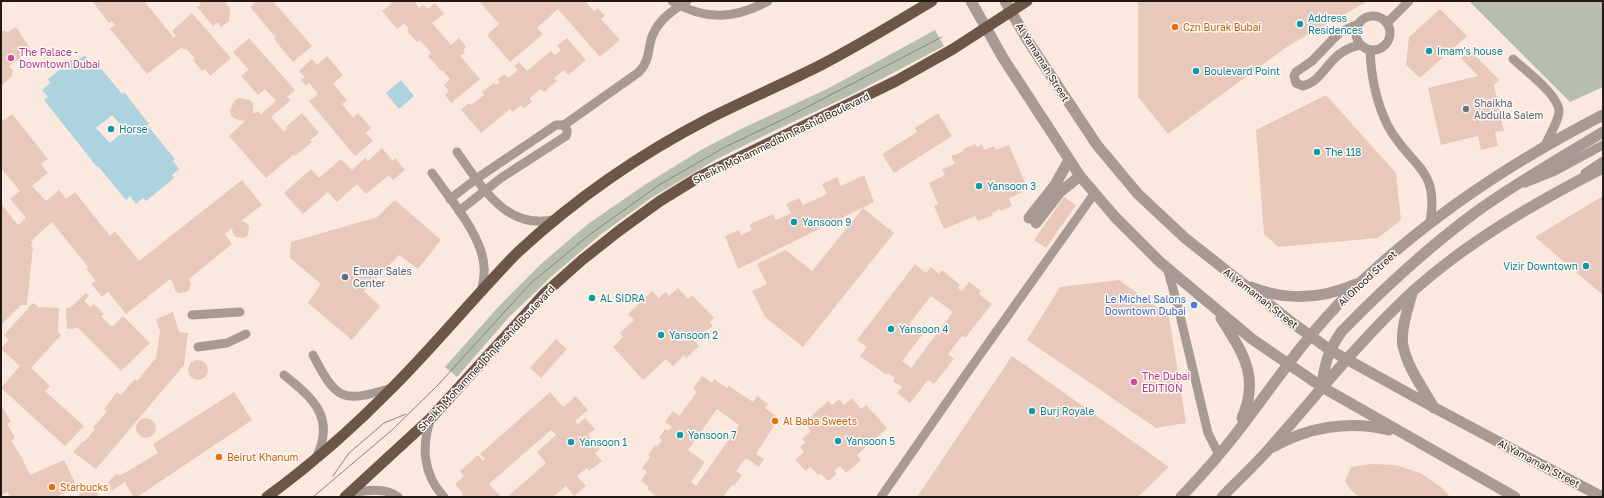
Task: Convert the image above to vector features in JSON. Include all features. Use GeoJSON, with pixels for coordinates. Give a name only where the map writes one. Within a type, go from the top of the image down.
{"type":"FeatureCollection","features":[{"type":"Feature","properties":{"kind":"main road"},"geometry":{"type":"LineString","coordinates":[[267,497],[299,473],[356,424],[393,388],[517,253],[557,218],[593,191],[670,141],[710,118],[819,66],[932,1]]}},
{"type":"Feature","properties":{"kind":"main road","name":"Sheikh Mohammed bin Rashid Boulevard"},"geometry":{"type":"LineString","coordinates":[[348,495],[431,418],[545,293],[603,243],[660,201],[700,177],[896,81],[953,49],[1027,1]]}},
{"type":"Feature","properties":{"kind":"street"},"geometry":{"type":"LineString","coordinates":[[971,1],[1003,58],[1080,176],[1094,194],[1137,240],[1166,267],[1217,311],[1287,364],[1322,387],[1399,432],[1515,497]]}},
{"type":"Feature","properties":{"kind":"street","name":"Al Yamamah Street"},"geometry":{"type":"LineString","coordinates":[[1005,1],[1078,119],[1117,170],[1161,217],[1185,238],[1239,282],[1330,350],[1434,408],[1602,497]]}},
{"type":"Feature","properties":{"kind":"street","name":"Al Ohood Street"},"geometry":{"type":"LineString","coordinates":[[1181,497],[1235,436],[1287,364],[1310,336],[1361,281],[1430,222],[1545,146],[1603,114]]}},
{"type":"Feature","properties":{"kind":"street"},"geometry":{"type":"LineString","coordinates":[[1322,387],[1324,368],[1330,350],[1342,331],[1411,264],[1472,215],[1515,186],[1603,132]]}},
{"type":"Feature","properties":{"kind":"street"},"geometry":{"type":"LineString","coordinates":[[1069,160],[1033,221],[1060,192],[1080,176]]}},
{"type":"Feature","properties":{"kind":"street"},"geometry":{"type":"LineString","coordinates":[[1222,497],[1267,451],[1378,325],[1413,292],[1482,238],[1507,221],[1603,168]]}},
{"type":"Feature","properties":{"kind":"street"},"geometry":{"type":"LineString","coordinates":[[1239,282],[1261,291],[1285,296],[1306,297],[1345,289],[1361,281]]}},
{"type":"Feature","properties":{"kind":"street"},"geometry":{"type":"LineString","coordinates":[[1413,292],[1406,312],[1403,345],[1411,369],[1434,408]]}},
{"type":"Feature","properties":{"kind":"street"},"geometry":{"type":"LineString","coordinates":[[1217,311],[1243,354],[1250,374],[1249,400],[1235,436]]}},
{"type":"Feature","properties":{"kind":"street"},"geometry":{"type":"LineString","coordinates":[[1267,451],[1297,435],[1329,427],[1364,425],[1399,432]]}},
{"type":"Feature","properties":{"kind":"lane"},"geometry":{"type":"LineString","coordinates":[[450,199],[476,179],[556,125],[564,125],[639,72],[647,60],[652,36],[657,26],[680,3],[698,13],[723,15],[748,11],[768,1]]}},
{"type":"Feature","properties":{"kind":"lane"},"geometry":{"type":"LineString","coordinates":[[1387,23],[1409,1]]}},
{"type":"Feature","properties":{"kind":"lane"},"geometry":{"type":"LineString","coordinates":[[1358,24],[1355,35],[1360,45],[1370,50],[1381,48],[1386,44],[1390,34],[1387,23],[1383,19],[1372,15],[1367,16],[1358,24],[1340,32],[1312,61],[1296,72],[1294,76],[1296,83],[1303,86],[1313,82],[1319,78],[1339,55],[1353,47],[1360,45]]}},
{"type":"Feature","properties":{"kind":"lane"},"geometry":{"type":"LineString","coordinates":[[1370,50],[1371,71],[1382,114],[1395,138],[1419,166],[1429,182],[1432,200],[1430,222]]}},
{"type":"Feature","properties":{"kind":"lane"},"geometry":{"type":"LineString","coordinates":[[1513,59],[1551,94],[1558,105],[1558,118],[1545,146]]}},
{"type":"Feature","properties":{"kind":"lane"},"geometry":{"type":"LineString","coordinates":[[459,211],[518,166],[566,136],[568,132],[564,125]]}},
{"type":"Feature","properties":{"kind":"lane"},"geometry":{"type":"LineString","coordinates":[[1515,186],[1555,171],[1603,145]]}},
{"type":"Feature","properties":{"kind":"lane"},"geometry":{"type":"LineString","coordinates":[[457,152],[485,190],[512,215],[523,220],[540,222],[557,218]]}},
{"type":"Feature","properties":{"kind":"lane"},"geometry":{"type":"LineString","coordinates":[[1561,190],[1603,160]]}},
{"type":"Feature","properties":{"kind":"lane"},"geometry":{"type":"LineString","coordinates":[[432,173],[472,231],[482,254],[484,267],[481,292]]}},
{"type":"Feature","properties":{"kind":"lane"},"geometry":{"type":"LineString","coordinates":[[881,497],[1094,194]]}},
{"type":"Feature","properties":{"kind":"lane"},"geometry":{"type":"LineString","coordinates":[[1166,267],[1179,311],[1208,433],[1219,455]]}},
{"type":"Feature","properties":{"kind":"lane"},"geometry":{"type":"LineString","coordinates":[[192,315],[240,312]]}},
{"type":"Feature","properties":{"kind":"lane"},"geometry":{"type":"LineString","coordinates":[[198,347],[227,343],[246,334]]}},
{"type":"Feature","properties":{"kind":"lane"},"geometry":{"type":"LineString","coordinates":[[313,355],[332,388],[342,394],[353,397],[365,396],[393,388]]}},
{"type":"Feature","properties":{"kind":"lane"},"geometry":{"type":"LineString","coordinates":[[284,374],[313,399],[319,410],[323,422],[324,434],[322,446],[317,458]]}},
{"type":"Feature","properties":{"kind":"lane"},"geometry":{"type":"LineString","coordinates":[[431,418],[427,430],[425,456],[432,481],[438,495]]}},
{"type":"Feature","properties":{"kind":"lane"},"geometry":{"type":"LineString","coordinates":[[348,495],[365,490],[394,493],[398,497]]}},
{"type":"Feature","properties":{"kind":"green space"},"geometry":{"type":"Polygon","coordinates":[[[1469,1],[1603,1],[1603,87],[1570,102],[1469,1]]]}},
{"type":"Feature","properties":{"kind":"green space"},"geometry":{"type":"Polygon","coordinates":[[[935,30],[944,46],[853,94],[717,159],[651,198],[600,235],[552,276],[509,317],[457,377],[445,367],[499,306],[541,264],[588,224],[646,184],[701,150],[741,129],[829,88],[935,30]]]}},
{"type":"Feature","properties":{"kind":"water"},"geometry":{"type":"Polygon","coordinates":[[[85,55],[91,63],[94,60],[122,94],[124,92],[149,124],[147,125],[175,159],[173,161],[179,169],[172,175],[174,178],[146,201],[143,198],[136,204],[130,196],[126,200],[98,166],[97,167],[44,100],[48,97],[42,90],[50,83],[48,79],[74,58],[77,61],[85,55]],[[112,115],[96,128],[110,143],[125,130],[112,115]]]}},
{"type":"Feature","properties":{"kind":"water"},"geometry":{"type":"Polygon","coordinates":[[[401,80],[414,96],[399,109],[386,93],[401,80]]]}},
{"type":"Feature","properties":{"kind":"building"},"geometry":{"type":"Polygon","coordinates":[[[92,1],[144,1],[174,38],[176,36],[172,31],[192,13],[231,58],[210,76],[205,69],[202,71],[193,60],[195,58],[182,47],[147,74],[110,29],[115,25],[112,21],[109,23],[92,1]]]}},
{"type":"Feature","properties":{"kind":"building"},"geometry":{"type":"Polygon","coordinates":[[[198,1],[224,1],[230,8],[229,21],[221,27],[218,22],[213,26],[197,7],[201,5],[198,1]]]}},
{"type":"Feature","properties":{"kind":"building"},"geometry":{"type":"Polygon","coordinates":[[[257,1],[273,1],[312,46],[293,62],[274,39],[276,38],[250,7],[257,1]]]}},
{"type":"Feature","properties":{"kind":"building"},"geometry":{"type":"Polygon","coordinates":[[[390,1],[414,1],[419,8],[423,5],[428,9],[435,3],[444,14],[432,23],[451,45],[459,38],[466,47],[463,50],[465,52],[460,56],[480,79],[451,103],[445,95],[449,91],[444,85],[450,79],[428,56],[431,53],[420,40],[417,42],[407,31],[409,29],[404,23],[397,29],[382,11],[392,3],[390,1]]]}},
{"type":"Feature","properties":{"kind":"building"},"geometry":{"type":"Polygon","coordinates":[[[479,1],[585,1],[594,11],[598,8],[605,16],[601,19],[620,40],[600,57],[558,9],[537,28],[543,34],[510,62],[487,35],[499,24],[479,1]]]}},
{"type":"Feature","properties":{"kind":"building","name":"Boulevard Point"},"geometry":{"type":"Polygon","coordinates":[[[1138,1],[1368,1],[1288,46],[1168,134],[1138,97],[1138,1]]]}},
{"type":"Feature","properties":{"kind":"building","name":"Imam's house"},"geometry":{"type":"Polygon","coordinates":[[[1440,9],[1467,36],[1420,78],[1406,65],[1409,37],[1440,9]]]}},
{"type":"Feature","properties":{"kind":"building","name":"The Palace - Downtown Dubai"},"geometry":{"type":"Polygon","coordinates":[[[16,27],[31,50],[9,66],[13,70],[12,76],[1,86],[1,30],[8,32],[16,27]]]}},
{"type":"Feature","properties":{"kind":"building"},"geometry":{"type":"Polygon","coordinates":[[[249,38],[295,90],[287,97],[291,100],[271,117],[284,132],[287,128],[286,127],[302,113],[319,133],[310,140],[312,142],[295,156],[294,154],[266,178],[229,136],[245,121],[235,119],[231,115],[230,110],[235,100],[240,98],[250,100],[253,104],[253,114],[258,111],[261,114],[276,101],[265,89],[258,95],[241,76],[249,70],[233,52],[249,38]]]}},
{"type":"Feature","properties":{"kind":"building"},"geometry":{"type":"Polygon","coordinates":[[[567,38],[586,60],[568,75],[564,70],[554,78],[557,81],[544,92],[541,89],[530,98],[532,102],[524,108],[521,105],[513,112],[510,109],[481,133],[461,110],[469,103],[471,105],[484,95],[482,92],[494,83],[496,85],[500,82],[498,79],[505,74],[508,78],[518,70],[514,66],[519,62],[527,71],[551,51],[555,55],[561,50],[557,46],[567,38]]]}},
{"type":"Feature","properties":{"kind":"building","name":"Shaikha Abdulla Salem"},"geometry":{"type":"Polygon","coordinates":[[[1470,50],[1499,80],[1494,85],[1504,131],[1495,132],[1498,146],[1481,150],[1478,136],[1441,145],[1428,88],[1478,76],[1461,58],[1470,50]]]}},
{"type":"Feature","properties":{"kind":"building"},"geometry":{"type":"Polygon","coordinates":[[[327,56],[343,75],[333,84],[347,100],[342,104],[353,118],[358,113],[371,128],[366,133],[373,141],[355,156],[309,101],[318,94],[309,83],[306,86],[301,80],[305,77],[299,71],[312,59],[317,65],[327,56]]]}},
{"type":"Feature","properties":{"kind":"building","name":"The 118"},"geometry":{"type":"Polygon","coordinates":[[[1326,95],[1396,173],[1401,220],[1378,238],[1278,247],[1264,234],[1256,130],[1326,95]]]}},
{"type":"Feature","properties":{"kind":"building"},"geometry":{"type":"Polygon","coordinates":[[[938,113],[952,136],[894,173],[882,154],[917,132],[915,128],[938,113]]]}},
{"type":"Feature","properties":{"kind":"building"},"geometry":{"type":"Polygon","coordinates":[[[12,114],[48,159],[41,164],[48,173],[32,186],[46,201],[59,190],[66,199],[75,192],[110,236],[115,231],[139,261],[242,180],[262,205],[241,221],[245,222],[249,226],[248,235],[245,238],[236,237],[233,234],[232,228],[225,234],[232,244],[189,279],[191,284],[187,292],[178,293],[170,279],[126,314],[108,292],[102,297],[91,284],[96,281],[87,269],[88,267],[52,222],[31,241],[33,244],[30,246],[33,247],[27,305],[21,305],[1,325],[1,204],[18,225],[26,218],[10,199],[20,191],[1,168],[1,119],[3,121],[12,114]]]}},
{"type":"Feature","properties":{"kind":"building","name":"Yansoon 3"},"geometry":{"type":"Polygon","coordinates":[[[975,144],[977,147],[982,144],[984,150],[994,146],[996,150],[1009,145],[1028,190],[1009,198],[1012,206],[1001,211],[1000,209],[992,213],[993,215],[978,221],[975,216],[944,229],[934,206],[938,204],[929,183],[945,175],[942,169],[955,164],[951,156],[964,151],[963,149],[975,144]]]}},
{"type":"Feature","properties":{"kind":"building"},"geometry":{"type":"Polygon","coordinates":[[[382,148],[393,161],[395,158],[405,170],[393,180],[389,175],[366,194],[357,184],[337,202],[328,192],[303,214],[284,193],[311,169],[319,178],[341,159],[352,170],[365,158],[368,161],[382,148]]]}},
{"type":"Feature","properties":{"kind":"building","name":"Yansoon 9"},"geometry":{"type":"Polygon","coordinates":[[[864,175],[874,202],[738,269],[725,236],[739,230],[741,235],[752,230],[750,224],[773,214],[776,220],[791,213],[786,204],[799,198],[803,205],[827,194],[822,184],[837,177],[841,186],[864,175]]]}},
{"type":"Feature","properties":{"kind":"building","name":"Vizir Downtown"},"geometry":{"type":"Polygon","coordinates":[[[1603,196],[1603,295],[1535,237],[1603,196]]]}},
{"type":"Feature","properties":{"kind":"building"},"geometry":{"type":"Polygon","coordinates":[[[1064,197],[1076,205],[1046,248],[1034,240],[1064,197]]]}},
{"type":"Feature","properties":{"kind":"building","name":"Emaar Sales Center"},"geometry":{"type":"Polygon","coordinates":[[[395,200],[441,240],[418,269],[399,255],[364,291],[380,306],[352,340],[308,303],[321,284],[290,258],[291,242],[377,217],[395,200]]]}},
{"type":"Feature","properties":{"kind":"building"},"geometry":{"type":"Polygon","coordinates":[[[863,208],[894,233],[803,347],[765,317],[752,291],[767,284],[757,264],[786,250],[812,271],[863,208]]]}},
{"type":"Feature","properties":{"kind":"building","name":"Yansoon 4"},"geometry":{"type":"Polygon","coordinates":[[[915,264],[926,273],[931,267],[939,274],[942,270],[960,285],[958,288],[962,291],[969,282],[981,291],[979,294],[992,304],[965,338],[962,336],[948,354],[954,359],[934,384],[928,380],[910,403],[897,393],[902,387],[893,381],[895,378],[888,373],[887,375],[860,356],[867,347],[857,340],[915,264]],[[931,296],[909,324],[923,334],[902,361],[911,368],[953,312],[931,296]]]}},
{"type":"Feature","properties":{"kind":"building","name":"The Dubai EDITION"},"geometry":{"type":"Polygon","coordinates":[[[1119,280],[1169,316],[1186,423],[1156,428],[1027,340],[1060,287],[1119,280]]]}},
{"type":"Feature","properties":{"kind":"building","name":"Yansoon 2"},"geometry":{"type":"Polygon","coordinates":[[[678,288],[688,299],[692,295],[714,318],[710,322],[713,326],[694,340],[699,346],[686,358],[684,355],[673,366],[666,359],[643,380],[613,347],[623,337],[620,333],[634,320],[628,314],[652,291],[659,298],[665,292],[669,296],[678,288]]]}},
{"type":"Feature","properties":{"kind":"building"},"geometry":{"type":"Polygon","coordinates":[[[86,293],[89,296],[84,301],[90,307],[94,304],[104,314],[101,316],[112,327],[123,316],[150,343],[121,371],[78,328],[67,329],[66,308],[70,308],[86,293]]]}},
{"type":"Feature","properties":{"kind":"building"},"geometry":{"type":"Polygon","coordinates":[[[33,303],[39,307],[59,308],[58,332],[61,335],[31,368],[50,386],[45,391],[84,426],[65,446],[1,388],[20,366],[1,349],[9,340],[4,335],[33,303]]]}},
{"type":"Feature","properties":{"kind":"building"},"geometry":{"type":"Polygon","coordinates":[[[173,312],[179,332],[188,333],[184,365],[96,469],[73,452],[95,429],[93,428],[107,411],[104,409],[117,392],[121,395],[135,379],[137,381],[156,358],[160,332],[156,319],[173,312]]]}},
{"type":"Feature","properties":{"kind":"building"},"geometry":{"type":"Polygon","coordinates":[[[556,339],[567,349],[541,378],[530,368],[556,339]]]}},
{"type":"Feature","properties":{"kind":"building","name":"Burj Royale"},"geometry":{"type":"Polygon","coordinates":[[[1012,356],[1169,467],[1138,497],[917,497],[1012,356]]]}},
{"type":"Feature","properties":{"kind":"building"},"geometry":{"type":"Polygon","coordinates":[[[198,360],[205,363],[208,370],[205,377],[198,380],[191,377],[188,370],[191,363],[198,360]]]}},
{"type":"Feature","properties":{"kind":"building","name":"Yansoon 7"},"geometry":{"type":"Polygon","coordinates":[[[702,376],[712,383],[714,379],[727,388],[729,386],[753,402],[757,396],[768,404],[765,408],[779,418],[756,454],[764,459],[759,467],[746,458],[736,471],[742,475],[723,497],[653,497],[655,495],[647,489],[649,487],[641,481],[647,472],[642,468],[650,457],[648,455],[655,445],[657,447],[662,440],[659,438],[665,429],[668,431],[672,427],[665,422],[673,411],[679,416],[697,392],[693,389],[702,376]],[[717,409],[688,450],[705,462],[691,482],[696,486],[739,425],[717,409]]]}},
{"type":"Feature","properties":{"kind":"building"},"geometry":{"type":"Polygon","coordinates":[[[234,392],[252,420],[137,497],[133,497],[125,482],[112,491],[108,482],[116,474],[121,475],[158,453],[153,444],[234,392]]]}},
{"type":"Feature","properties":{"kind":"building","name":"Yansoon 1"},"geometry":{"type":"Polygon","coordinates":[[[550,392],[563,407],[576,396],[588,410],[575,421],[578,424],[585,418],[595,429],[588,435],[600,449],[595,453],[602,461],[589,471],[587,468],[577,476],[586,486],[574,496],[566,486],[553,497],[507,497],[546,463],[537,452],[556,435],[551,430],[489,484],[501,497],[463,497],[463,494],[455,484],[464,476],[460,471],[478,455],[483,461],[485,459],[480,454],[550,392]]]}},
{"type":"Feature","properties":{"kind":"building","name":"Yansoon 5"},"geometry":{"type":"Polygon","coordinates":[[[852,398],[861,409],[866,405],[887,428],[857,455],[861,460],[846,473],[840,466],[834,471],[837,474],[828,481],[820,473],[818,475],[810,467],[806,471],[795,460],[804,452],[800,447],[805,443],[802,439],[811,431],[804,423],[828,401],[832,405],[839,399],[844,405],[852,398]]]}},
{"type":"Feature","properties":{"kind":"building"},"geometry":{"type":"Polygon","coordinates":[[[1,405],[11,422],[7,424],[15,438],[11,441],[22,458],[30,475],[64,460],[77,487],[56,497],[10,497],[7,492],[2,495],[1,405]]]}},
{"type":"Feature","properties":{"kind":"building"},"geometry":{"type":"Polygon","coordinates":[[[146,418],[153,421],[156,428],[153,435],[146,438],[139,435],[136,428],[139,421],[146,418]]]}},
{"type":"Feature","properties":{"kind":"building"},"geometry":{"type":"Polygon","coordinates":[[[1372,464],[1396,465],[1420,473],[1441,487],[1449,495],[1448,497],[1359,497],[1350,489],[1345,481],[1351,467],[1372,464]]]}},
{"type":"Feature","properties":{"kind":"building"},"geometry":{"type":"Polygon","coordinates":[[[86,484],[95,487],[98,492],[97,497],[79,497],[80,488],[86,484]]]}},
{"type":"Feature","properties":{"kind":"tram line"},"geometry":{"type":"LineString","coordinates":[[313,497],[392,430],[438,385],[530,284],[589,235],[659,185],[725,147],[788,117],[942,37]]}},
{"type":"Feature","properties":{"kind":"tram line"},"geometry":{"type":"LineString","coordinates":[[333,476],[349,453],[384,423],[406,414]]}},
{"type":"Feature","properties":{"kind":"place","name":"Address Residences"},"geometry":{"type":"Point","coordinates":[1300,24]}},
{"type":"Feature","properties":{"kind":"place","name":"Czn Burak Bubai"},"geometry":{"type":"Point","coordinates":[1175,27]}},
{"type":"Feature","properties":{"kind":"place","name":"Imam's house"},"geometry":{"type":"Point","coordinates":[1429,51]}},
{"type":"Feature","properties":{"kind":"place","name":"The Palace - Downtown Dubai"},"geometry":{"type":"Point","coordinates":[11,58]}},
{"type":"Feature","properties":{"kind":"place","name":"Boulevard Point"},"geometry":{"type":"Point","coordinates":[1196,71]}},
{"type":"Feature","properties":{"kind":"place","name":"Shaikha Abdulla Salem"},"geometry":{"type":"Point","coordinates":[1466,109]}},
{"type":"Feature","properties":{"kind":"place","name":"Horse"},"geometry":{"type":"Point","coordinates":[111,129]}},
{"type":"Feature","properties":{"kind":"place","name":"The 118"},"geometry":{"type":"Point","coordinates":[1317,152]}},
{"type":"Feature","properties":{"kind":"place","name":"Yansoon 3"},"geometry":{"type":"Point","coordinates":[979,186]}},
{"type":"Feature","properties":{"kind":"place","name":"Yansoon 9"},"geometry":{"type":"Point","coordinates":[794,222]}},
{"type":"Feature","properties":{"kind":"place","name":"Vizir Downtown"},"geometry":{"type":"Point","coordinates":[1586,266]}},
{"type":"Feature","properties":{"kind":"place","name":"Emaar Sales Center"},"geometry":{"type":"Point","coordinates":[345,277]}},
{"type":"Feature","properties":{"kind":"place","name":"AL SIDRA"},"geometry":{"type":"Point","coordinates":[592,298]}},
{"type":"Feature","properties":{"kind":"place","name":"Le Michel Salons Downtown Dubai"},"geometry":{"type":"Point","coordinates":[1194,305]}},
{"type":"Feature","properties":{"kind":"place","name":"Yansoon 4"},"geometry":{"type":"Point","coordinates":[891,329]}},
{"type":"Feature","properties":{"kind":"place","name":"Yansoon 2"},"geometry":{"type":"Point","coordinates":[661,335]}},
{"type":"Feature","properties":{"kind":"place","name":"The Dubai EDITION"},"geometry":{"type":"Point","coordinates":[1134,382]}},
{"type":"Feature","properties":{"kind":"place","name":"Burj Royale"},"geometry":{"type":"Point","coordinates":[1032,411]}},
{"type":"Feature","properties":{"kind":"place","name":"Al Baba Sweets"},"geometry":{"type":"Point","coordinates":[775,421]}},
{"type":"Feature","properties":{"kind":"place","name":"Yansoon 7"},"geometry":{"type":"Point","coordinates":[680,435]}},
{"type":"Feature","properties":{"kind":"place","name":"Yansoon 5"},"geometry":{"type":"Point","coordinates":[838,441]}},
{"type":"Feature","properties":{"kind":"place","name":"Yansoon 1"},"geometry":{"type":"Point","coordinates":[571,442]}},
{"type":"Feature","properties":{"kind":"place","name":"Beirut Khanum"},"geometry":{"type":"Point","coordinates":[219,457]}},
{"type":"Feature","properties":{"kind":"place","name":"Starbucks"},"geometry":{"type":"Point","coordinates":[52,487]}}]}
